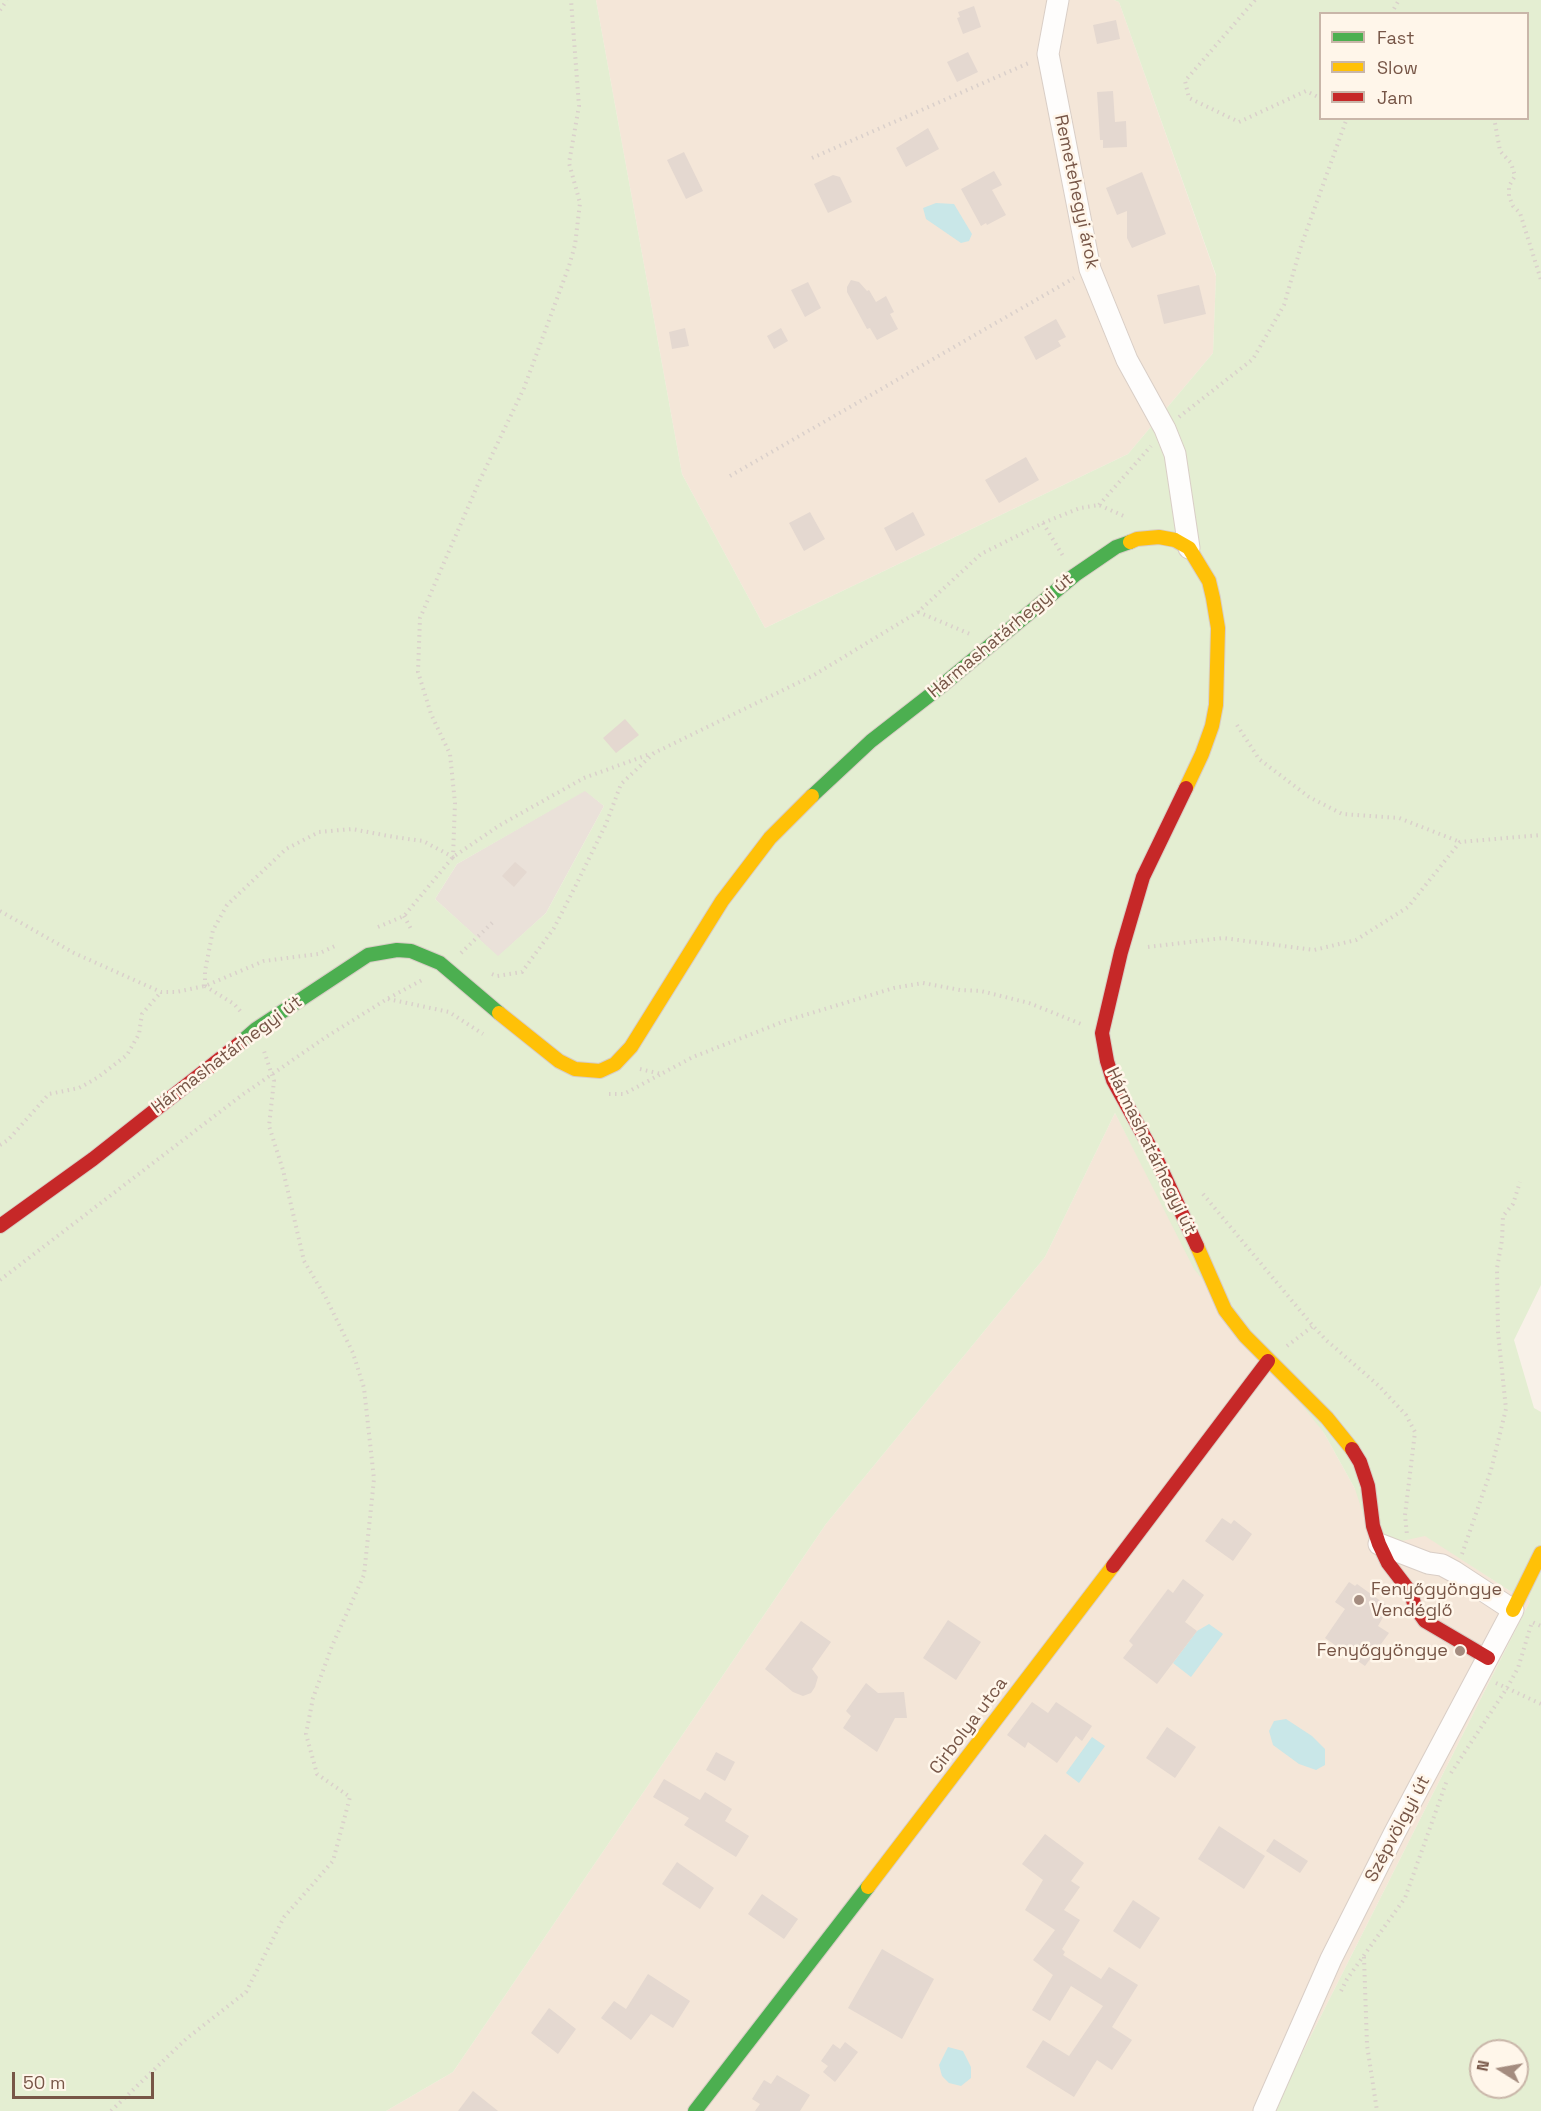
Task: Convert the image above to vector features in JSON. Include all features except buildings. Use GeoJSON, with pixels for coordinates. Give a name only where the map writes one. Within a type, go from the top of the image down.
{"type":"FeatureCollection","features":[{"type":"Feature","properties":{"kind":"street","name":"Remetehegyi árok"},"geometry":{"type":"LineString","coordinates":[[1058,0],[1048,54],[1090,268],[1127,360],[1165,429],[1175,454],[1188,548]]}},
{"type":"Feature","properties":{"kind":"street","name":"Hármashatárhegyi út"},"geometry":{"type":"LineString","coordinates":[[0,1226],[93,1159],[227,1055],[256,1029],[368,955],[397,950],[411,951],[440,963],[527,1037],[559,1061],[575,1069],[587,1071],[600,1071],[615,1064],[632,1047],[712,915],[770,838],[822,786],[871,741],[939,688],[1075,574],[1116,547],[1137,539],[1159,537],[1175,540],[1188,548],[1200,564],[1209,580],[1214,598],[1218,637],[1216,705],[1207,741],[1143,877],[1121,952],[1102,1033],[1107,1061],[1117,1088],[1181,1208],[1225,1311],[1268,1361],[1327,1418],[1351,1447],[1360,1462],[1368,1486],[1373,1526],[1388,1563],[1412,1593],[1415,1607],[1425,1621],[1484,1667]]}},
{"type":"Feature","properties":{"kind":"street","name":"Cirbolya utca"},"geometry":{"type":"LineString","coordinates":[[695,2111],[983,1739],[1268,1361]]}},
{"type":"Feature","properties":{"kind":"street"},"geometry":{"type":"LineString","coordinates":[[1379,1544],[1428,1563],[1442,1565],[1513,1610]]}},
{"type":"Feature","properties":{"kind":"street","name":"Szépvölgyi út"},"geometry":{"type":"LineString","coordinates":[[1264,2111],[1331,1959],[1394,1834],[1484,1667],[1541,1552]]}},
{"type":"Feature","properties":{"kind":"path"},"geometry":{"type":"LineString","coordinates":[[0,10],[7,0]]}},
{"type":"Feature","properties":{"kind":"path"},"geometry":{"type":"LineString","coordinates":[[453,857],[455,803],[450,754],[431,714],[418,672],[420,618],[479,482],[524,388],[575,245],[580,203],[569,163],[579,106],[571,0]]}},
{"type":"Feature","properties":{"kind":"path"},"geometry":{"type":"LineString","coordinates":[[1255,0],[1185,81],[1189,98],[1239,122],[1306,91],[1319,98]]}},
{"type":"Feature","properties":{"kind":"path"},"geometry":{"type":"LineString","coordinates":[[812,158],[1048,54]]}},
{"type":"Feature","properties":{"kind":"path"},"geometry":{"type":"LineString","coordinates":[[1099,505],[1165,429],[1252,359],[1258,350],[1284,305],[1301,246],[1346,120]]}},
{"type":"Feature","properties":{"kind":"path"},"geometry":{"type":"LineString","coordinates":[[1493,120],[1500,151],[1511,163],[1515,176],[1509,186],[1509,196],[1513,206],[1520,213],[1541,280]]}},
{"type":"Feature","properties":{"kind":"path"},"geometry":{"type":"LineString","coordinates":[[730,476],[1090,268]]}},
{"type":"Feature","properties":{"kind":"path"},"geometry":{"type":"LineString","coordinates":[[373,929],[404,916],[453,857],[500,825],[584,778],[654,753],[814,675],[918,612],[981,554],[1043,523],[1080,508],[1099,505],[1131,520]]}},
{"type":"Feature","properties":{"kind":"path"},"geometry":{"type":"LineString","coordinates":[[1043,523],[1075,574]]}},
{"type":"Feature","properties":{"kind":"path"},"geometry":{"type":"LineString","coordinates":[[918,612],[992,643]]}},
{"type":"Feature","properties":{"kind":"path"},"geometry":{"type":"LineString","coordinates":[[1232,718],[1259,759],[1309,797],[1342,814],[1399,818],[1460,842],[1541,835]]}},
{"type":"Feature","properties":{"kind":"path"},"geometry":{"type":"LineString","coordinates":[[489,974],[496,976],[522,972],[554,928],[570,898],[606,824],[621,784],[654,753]]}},
{"type":"Feature","properties":{"kind":"path"},"geometry":{"type":"LineString","coordinates":[[205,986],[205,971],[213,930],[227,905],[286,849],[319,832],[352,829],[423,841],[453,857]]}},
{"type":"Feature","properties":{"kind":"path"},"geometry":{"type":"LineString","coordinates":[[1143,947],[1223,938],[1314,950],[1356,940],[1408,907],[1460,842]]}},
{"type":"Feature","properties":{"kind":"path"},"geometry":{"type":"LineString","coordinates":[[0,911],[74,953],[161,992],[176,992],[205,986],[264,961],[318,954],[341,943]]}},
{"type":"Feature","properties":{"kind":"path"},"geometry":{"type":"LineString","coordinates":[[467,960],[460,954],[494,921]]}},
{"type":"Feature","properties":{"kind":"path"},"geometry":{"type":"LineString","coordinates":[[0,1280],[272,1074],[387,999],[431,975],[440,963]]}},
{"type":"Feature","properties":{"kind":"path"},"geometry":{"type":"LineString","coordinates":[[615,1064],[661,1074],[693,1057],[785,1021],[894,988],[923,983],[960,990],[981,991],[1029,1003],[1102,1033]]}},
{"type":"Feature","properties":{"kind":"path"},"geometry":{"type":"LineString","coordinates":[[205,986],[234,1004],[256,1029]]}},
{"type":"Feature","properties":{"kind":"path"},"geometry":{"type":"LineString","coordinates":[[0,1145],[8,1140],[49,1094],[79,1088],[97,1078],[127,1055],[140,1034],[142,1014],[161,992]]}},
{"type":"Feature","properties":{"kind":"path"},"geometry":{"type":"LineString","coordinates":[[111,2111],[186,2039],[246,1992],[284,1917],[333,1861],[350,1797],[317,1774],[306,1734],[313,1698],[332,1646],[364,1575],[374,1479],[364,1388],[353,1353],[325,1296],[304,1261],[288,1189],[269,1126],[274,1081],[272,1074]]}},
{"type":"Feature","properties":{"kind":"path"},"geometry":{"type":"LineString","coordinates":[[1455,1572],[1491,1470],[1506,1409],[1498,1332],[1497,1268],[1503,1216],[1513,1204],[1520,1182]]}},
{"type":"Feature","properties":{"kind":"path"},"geometry":{"type":"LineString","coordinates":[[1197,1188],[1313,1326],[1378,1385],[1406,1415],[1415,1432],[1405,1515],[1410,1557]]}},
{"type":"Feature","properties":{"kind":"path"},"geometry":{"type":"LineString","coordinates":[[1268,1361],[1313,1326]]}},
{"type":"Feature","properties":{"kind":"path"},"geometry":{"type":"LineString","coordinates":[[1336,1999],[1347,1979],[1405,1898],[1448,1777],[1518,1668],[1532,1622],[1541,1626]]}},
{"type":"Feature","properties":{"kind":"path"},"geometry":{"type":"LineString","coordinates":[[1484,1667],[1507,1688],[1541,1704]]}},
{"type":"Feature","properties":{"kind":"path"},"geometry":{"type":"LineString","coordinates":[[1364,1955],[1367,2045],[1377,2111]]}},
{"type":"Feature","properties":{"kind":"shaded area"},"geometry":{"type":"Polygon","coordinates":[[[596,0],[1114,0],[1119,2],[1216,276],[1213,353],[1128,454],[765,628],[682,474],[596,0]]]}},
{"type":"Feature","properties":{"kind":"shaded area"},"geometry":{"type":"Polygon","coordinates":[[[585,790],[604,806],[546,913],[498,957],[435,899],[457,864],[585,790]]]}},
{"type":"Feature","properties":{"kind":"shaded area"},"geometry":{"type":"Polygon","coordinates":[[[1115,1113],[1150,1180],[1324,1433],[1355,1489],[1510,1591],[1530,1601],[1273,2111],[386,2111],[453,2072],[826,1524],[1045,1257],[1115,1113]]]}},
{"type":"Feature","properties":{"kind":"green space"},"geometry":{"type":"Polygon","coordinates":[[[0,0],[596,0],[682,474],[765,628],[1128,454],[1213,353],[1216,275],[1119,2],[1114,0],[1541,0],[1541,1285],[1514,1340],[1534,1408],[1541,1412],[1541,2111],[1273,2111],[1530,1601],[1510,1591],[1425,1536],[1374,1547],[1355,1489],[1324,1433],[1194,1269],[1115,1113],[1045,1257],[826,1524],[453,2072],[386,2111],[0,2111],[0,0]],[[585,791],[457,864],[435,899],[498,956],[546,913],[604,806],[585,791]]]}},
{"type":"Feature","properties":{"kind":"water"},"geometry":{"type":"Polygon","coordinates":[[[936,203],[954,204],[972,234],[969,241],[961,243],[926,219],[923,208],[936,203]]]}},
{"type":"Feature","properties":{"kind":"water"},"geometry":{"type":"Polygon","coordinates":[[[1209,1624],[1223,1634],[1191,1677],[1173,1663],[1197,1631],[1209,1624]]]}},
{"type":"Feature","properties":{"kind":"water"},"geometry":{"type":"Polygon","coordinates":[[[1286,1719],[1312,1736],[1325,1749],[1325,1765],[1316,1770],[1299,1764],[1273,1745],[1269,1731],[1274,1721],[1286,1719]]]}},
{"type":"Feature","properties":{"kind":"water"},"geometry":{"type":"Polygon","coordinates":[[[1092,1737],[1105,1746],[1079,1783],[1066,1773],[1092,1737]]]}},
{"type":"Feature","properties":{"kind":"water"},"geometry":{"type":"Polygon","coordinates":[[[948,2047],[963,2051],[971,2067],[971,2078],[961,2086],[949,2083],[942,2076],[939,2065],[948,2047]]]}},
{"type":"Feature","properties":{"kind":"traffic: fast"},"geometry":{"type":"LineString","coordinates":[[812,796],[871,741],[939,688],[1075,575],[1116,547],[1130,542]]}},
{"type":"Feature","properties":{"kind":"traffic: fast"},"geometry":{"type":"LineString","coordinates":[[240,1043],[256,1029],[368,955],[397,950],[411,951],[440,963],[499,1013]]}},
{"type":"Feature","properties":{"kind":"traffic: fast"},"geometry":{"type":"LineString","coordinates":[[695,2111],[868,1887]]}},
{"type":"Feature","properties":{"kind":"traffic: slow"},"geometry":{"type":"LineString","coordinates":[[1130,542],[1159,537],[1175,540],[1189,548],[1209,581],[1213,598],[1218,628],[1216,705],[1212,726],[1202,754],[1186,788]]}},
{"type":"Feature","properties":{"kind":"traffic: slow"},"geometry":{"type":"LineString","coordinates":[[499,1013],[559,1061],[575,1069],[600,1071],[615,1064],[631,1047],[722,901],[770,838],[812,796]]}},
{"type":"Feature","properties":{"kind":"traffic: slow"},"geometry":{"type":"LineString","coordinates":[[1197,1246],[1225,1310],[1245,1336],[1327,1418],[1352,1449]]}},
{"type":"Feature","properties":{"kind":"traffic: slow"},"geometry":{"type":"LineString","coordinates":[[1513,1610],[1541,1553]]}},
{"type":"Feature","properties":{"kind":"traffic: slow"},"geometry":{"type":"LineString","coordinates":[[868,1887],[1113,1566]]}},
{"type":"Feature","properties":{"kind":"traffic: jam"},"geometry":{"type":"LineString","coordinates":[[1186,788],[1143,877],[1121,952],[1102,1033],[1113,1080],[1156,1158],[1197,1246]]}},
{"type":"Feature","properties":{"kind":"traffic: jam"},"geometry":{"type":"LineString","coordinates":[[0,1226],[93,1159],[240,1043]]}},
{"type":"Feature","properties":{"kind":"traffic: jam"},"geometry":{"type":"LineString","coordinates":[[1113,1566],[1268,1361]]}},
{"type":"Feature","properties":{"kind":"traffic: jam"},"geometry":{"type":"LineString","coordinates":[[1352,1449],[1360,1462],[1368,1486],[1373,1526],[1379,1544],[1388,1563],[1411,1593],[1415,1607],[1425,1621],[1488,1658]]}},
{"type":"Feature","properties":{"kind":"place","name":"Fenyőgyöngye Vendéglő"},"geometry":{"type":"Point","coordinates":[1359,1600]}},
{"type":"Feature","properties":{"kind":"place","name":"Fenyőgyöngye"},"geometry":{"type":"Point","coordinates":[1460,1651]}}]}
